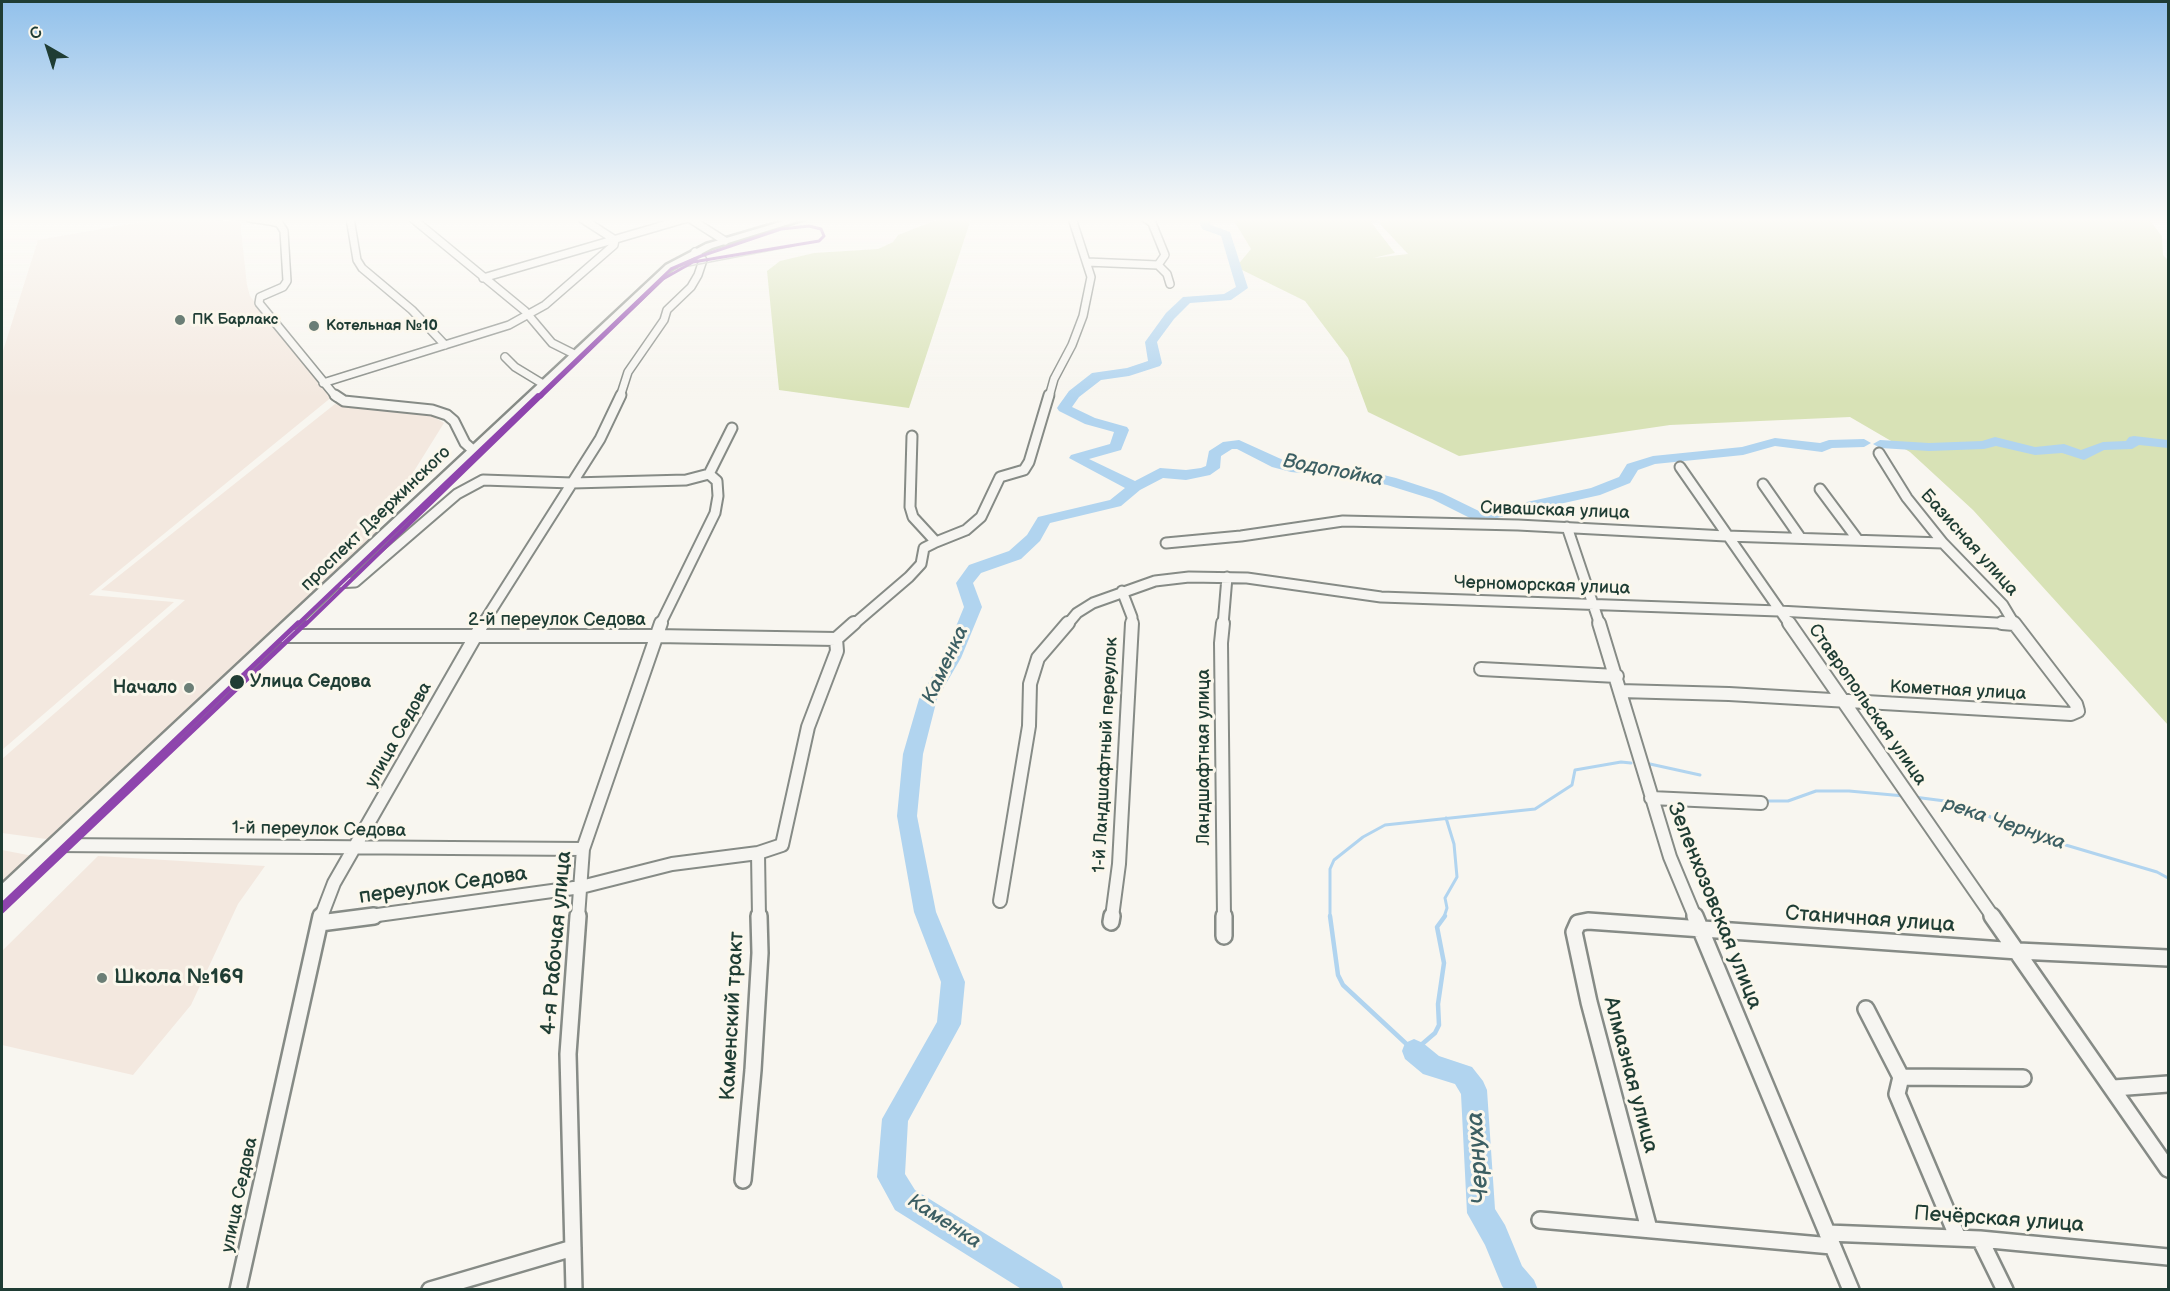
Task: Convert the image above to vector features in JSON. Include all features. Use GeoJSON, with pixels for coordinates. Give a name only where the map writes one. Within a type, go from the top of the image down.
{"type":"FeatureCollection","features":[{"type":"Feature","properties":{"kind":"main road","name":"проспект Дзержинского"},"geometry":{"type":"LineString","coordinates":[[2,895],[657,278]]}},
{"type":"Feature","properties":{"kind":"street"},"geometry":{"type":"LineString","coordinates":[[287,278],[283,286],[260,297],[259,303],[337,399],[432,410],[447,415],[454,421],[465,442],[474,451]]}},
{"type":"Feature","properties":{"kind":"street"},"geometry":{"type":"LineString","coordinates":[[374,278],[412,310],[445,345]]}},
{"type":"Feature","properties":{"kind":"street"},"geometry":{"type":"LineString","coordinates":[[483,278],[528,315],[552,343],[574,354]]}},
{"type":"Feature","properties":{"kind":"street"},"geometry":{"type":"LineString","coordinates":[[323,383],[509,325],[528,315],[576,278]]}},
{"type":"Feature","properties":{"kind":"street","name":"улица Седова"},"geometry":{"type":"LineString","coordinates":[[238,1290],[302,994],[323,908],[334,883],[474,638],[600,439],[618,404],[628,372],[664,320],[667,310],[691,287],[696,278]]}},
{"type":"Feature","properties":{"kind":"street"},"geometry":{"type":"LineString","coordinates":[[836,639],[909,577],[921,564],[924,548],[966,530],[981,517],[1000,477],[1024,470],[1029,462],[1054,380],[1072,345],[1083,316],[1091,278]]}},
{"type":"Feature","properties":{"kind":"street"},"geometry":{"type":"LineString","coordinates":[[1168,278],[1170,284]]}},
{"type":"Feature","properties":{"kind":"street"},"geometry":{"type":"LineString","coordinates":[[505,357],[515,367],[543,384]]}},
{"type":"Feature","properties":{"kind":"street"},"geometry":{"type":"LineString","coordinates":[[335,583],[355,582],[472,484],[483,480],[499,479],[572,483],[713,478],[732,428]]}},
{"type":"Feature","properties":{"kind":"street"},"geometry":{"type":"LineString","coordinates":[[912,436],[910,507],[913,517],[936,542]]}},
{"type":"Feature","properties":{"kind":"street","name":"Базисная улица"},"geometry":{"type":"LineString","coordinates":[[1879,453],[1907,498],[1943,543],[2003,605],[2014,624],[2076,704],[2078,711]]}},
{"type":"Feature","properties":{"kind":"street","name":"Ставропольская улица"},"geometry":{"type":"LineString","coordinates":[[1680,467],[2169,1169]]}},
{"type":"Feature","properties":{"kind":"street","name":"4-я Рабочая улица"},"geometry":{"type":"LineString","coordinates":[[574,1290],[568,1054],[583,849],[655,636],[715,513],[718,496],[713,478]]}},
{"type":"Feature","properties":{"kind":"street"},"geometry":{"type":"LineString","coordinates":[[1763,484],[1800,537]]}},
{"type":"Feature","properties":{"kind":"street"},"geometry":{"type":"LineString","coordinates":[[1820,489],[1858,540]]}},
{"type":"Feature","properties":{"kind":"street","name":"Сивашская улица"},"geometry":{"type":"LineString","coordinates":[[1166,543],[1241,536],[1343,521],[1567,527],[1726,536],[1943,543]]}},
{"type":"Feature","properties":{"kind":"street","name":"Зеленхозовская улица"},"geometry":{"type":"LineString","coordinates":[[1567,527],[1617,676],[1670,857],[1851,1290]]}},
{"type":"Feature","properties":{"kind":"street","name":"Черноморская улица"},"geometry":{"type":"LineString","coordinates":[[1000,901],[1029,726],[1030,684],[1038,658],[1077,613],[1093,603],[1155,580],[1227,577],[1323,587],[1381,597],[1779,611],[2014,624]]}},
{"type":"Feature","properties":{"kind":"street","name":"Ландшафтная улица"},"geometry":{"type":"LineString","coordinates":[[1224,936],[1221,643],[1227,577]]}},
{"type":"Feature","properties":{"kind":"street","name":"1-й Ландшафтный переулок"},"geometry":{"type":"LineString","coordinates":[[1112,922],[1119,864],[1132,617],[1122,591]]}},
{"type":"Feature","properties":{"kind":"street","name":"2-й переулок Седова"},"geometry":{"type":"LineString","coordinates":[[279,636],[474,638],[655,636],[836,639]]}},
{"type":"Feature","properties":{"kind":"street","name":"переулок Седова"},"geometry":{"type":"LineString","coordinates":[[320,923],[582,887],[672,864],[758,853],[782,845],[808,727],[837,651],[836,639]]}},
{"type":"Feature","properties":{"kind":"street"},"geometry":{"type":"LineString","coordinates":[[1481,669],[1617,676]]}},
{"type":"Feature","properties":{"kind":"street","name":"Кометная улица"},"geometry":{"type":"LineString","coordinates":[[1620,691],[2071,714],[2078,711]]}},
{"type":"Feature","properties":{"kind":"street"},"geometry":{"type":"LineString","coordinates":[[1651,798],[1761,803]]}},
{"type":"Feature","properties":{"kind":"street","name":"1-й переулок Седова"},"geometry":{"type":"LineString","coordinates":[[55,844],[353,849],[583,849]]}},
{"type":"Feature","properties":{"kind":"street","name":"Каменский тракт"},"geometry":{"type":"LineString","coordinates":[[743,1180],[760,953],[758,853]]}},
{"type":"Feature","properties":{"kind":"street","name":"Станичная улица"},"geometry":{"type":"LineString","coordinates":[[1574,932],[1578,923],[1588,921],[2018,951],[2169,958]]}},
{"type":"Feature","properties":{"kind":"street","name":"Алмазная улица"},"geometry":{"type":"LineString","coordinates":[[1574,932],[1589,1002],[1649,1229]]}},
{"type":"Feature","properties":{"kind":"street"},"geometry":{"type":"LineString","coordinates":[[1866,1009],[1901,1077],[1897,1094],[1958,1238]]}},
{"type":"Feature","properties":{"kind":"street"},"geometry":{"type":"LineString","coordinates":[[1901,1077],[2023,1078]]}},
{"type":"Feature","properties":{"kind":"street"},"geometry":{"type":"LineString","coordinates":[[2114,1088],[2169,1084]]}},
{"type":"Feature","properties":{"kind":"street","name":"Печёрская улица"},"geometry":{"type":"LineString","coordinates":[[1540,1220],[1649,1229],[1830,1239],[1980,1239],[2169,1257]]}},
{"type":"Feature","properties":{"kind":"street"},"geometry":{"type":"LineString","coordinates":[[1980,1239],[2005,1290]]}},
{"type":"Feature","properties":{"kind":"street"},"geometry":{"type":"LineString","coordinates":[[430,1290],[573,1248]]}},
{"type":"Feature","properties":{"kind":"shaded area"},"geometry":{"type":"Polygon","coordinates":[[[26,278],[246,278],[250,296],[290,348],[333,396],[89,595],[174,602],[2,750],[2,354],[26,278]]]}},
{"type":"Feature","properties":{"kind":"shaded area"},"geometry":{"type":"Polygon","coordinates":[[[335,404],[429,414],[444,423],[363,553],[61,841],[2,833],[2,759],[185,600],[101,590],[335,404]]]}},
{"type":"Feature","properties":{"kind":"shaded area"},"geometry":{"type":"Polygon","coordinates":[[[2,850],[38,857],[2,890],[2,850]]]}},
{"type":"Feature","properties":{"kind":"shaded area","name":"Школа №169"},"geometry":{"type":"Polygon","coordinates":[[[98,856],[265,866],[238,904],[191,1005],[133,1075],[2,1045],[2,951],[98,856]]]}},
{"type":"Feature","properties":{"kind":"green space"},"geometry":{"type":"Polygon","coordinates":[[[768,278],[952,278],[909,408],[779,390],[768,278]]]}},
{"type":"Feature","properties":{"kind":"green space"},"geometry":{"type":"Polygon","coordinates":[[[1259,278],[2168,278],[2168,725],[1973,510],[1910,452],[1850,417],[1670,425],[1459,456],[1368,412],[1348,358],[1305,301],[1259,278]]]}},
{"type":"Feature","properties":{"kind":"waterway","name":"Каменка"},"geometry":{"type":"LineString","coordinates":[[1135,487],[1076,458],[1116,447],[1122,430],[1090,421],[1064,408],[1074,394],[1097,376],[1129,372],[1155,363],[1151,342],[1170,316],[1187,300],[1227,297],[1242,288],[1239,278]]}},
{"type":"Feature","properties":{"kind":"waterway"},"geometry":{"type":"LineString","coordinates":[[1880,444],[1929,447],[1984,445],[1995,441],[2035,451],[2064,448],[2084,456],[2088,451],[2103,446],[2132,445],[2134,440],[2168,444]]}},
{"type":"Feature","properties":{"kind":"waterway"},"geometry":{"type":"LineString","coordinates":[[1483,516],[1595,492],[1625,480],[1632,467],[1653,460],[1743,451],[1775,442],[1822,448],[1829,444],[1864,443]]}},
{"type":"Feature","properties":{"kind":"waterway","name":"Водопойка"},"geometry":{"type":"LineString","coordinates":[[1135,487],[1160,473],[1186,475],[1205,472],[1213,468],[1214,454],[1228,445],[1239,444],[1277,464],[1291,468],[1359,474],[1391,481],[1437,496],[1478,516]]}},
{"type":"Feature","properties":{"kind":"waterway","name":"Каменка"},"geometry":{"type":"LineString","coordinates":[[1050,1290],[905,1200],[891,1177],[895,1119],[949,1024],[953,982],[925,912],[907,816],[913,754],[928,699],[952,658],[973,607],[964,583],[975,569],[1015,555],[1034,538],[1044,520],[1115,503],[1135,487]]}},
{"type":"Feature","properties":{"kind":"waterway","name":"река Чернуха"},"geometry":{"type":"LineString","coordinates":[[1446,818],[1535,809],[1572,785],[1575,770],[1621,762],[1631,763]]}},
{"type":"Feature","properties":{"kind":"waterway","name":"река Чернуха"},"geometry":{"type":"LineString","coordinates":[[1650,764],[1700,775]]}},
{"type":"Feature","properties":{"kind":"waterway","name":"река Чернуха"},"geometry":{"type":"LineString","coordinates":[[1766,801],[1788,801],[1816,791],[1849,791],[1904,796]]}},
{"type":"Feature","properties":{"kind":"waterway","name":"река Чернуха"},"geometry":{"type":"LineString","coordinates":[[1914,797],[1945,801],[1971,809],[2042,838],[2157,872],[2168,878]]}},
{"type":"Feature","properties":{"kind":"waterway","name":"река Чернуха"},"geometry":{"type":"LineString","coordinates":[[1330,916],[1330,869],[1334,860],[1363,837],[1385,825],[1446,818]]}},
{"type":"Feature","properties":{"kind":"waterway"},"geometry":{"type":"LineString","coordinates":[[1444,917],[1447,908],[1445,898],[1457,877],[1454,844],[1446,818]]}},
{"type":"Feature","properties":{"kind":"waterway","name":"река Чернуха"},"geometry":{"type":"LineString","coordinates":[[1330,916],[1338,975],[1343,985],[1414,1051],[1435,1033],[1439,1025],[1438,1004],[1444,963],[1437,927],[1445,916]]}},
{"type":"Feature","properties":{"kind":"waterway","name":"Чернуха"},"geometry":{"type":"LineString","coordinates":[[1414,1051],[1432,1066],[1463,1075],[1474,1090],[1481,1213],[1495,1235],[1512,1276],[1524,1290]]}},
{"type":"Feature","properties":{"kind":"transit line"},"geometry":{"type":"LineString","coordinates":[[2,905],[661,278]]}},
{"type":"Feature","properties":{"kind":"transit line"},"geometry":{"type":"LineString","coordinates":[[2,911],[293,636],[664,278]]}},
{"type":"Feature","properties":{"kind":"place","name":"ПК Барлакс"},"geometry":{"type":"Point","coordinates":[180,320]}},
{"type":"Feature","properties":{"kind":"place","name":"Котельная №10"},"geometry":{"type":"Point","coordinates":[314,326]}},
{"type":"Feature","properties":{"kind":"place","name":"Улица Седова"},"geometry":{"type":"Point","coordinates":[237,682]}},
{"type":"Feature","properties":{"kind":"place","name":"Начало"},"geometry":{"type":"Point","coordinates":[189,688]}},
{"type":"Feature","properties":{"kind":"place","name":"Школа №169"},"geometry":{"type":"Point","coordinates":[102,978]}}]}
